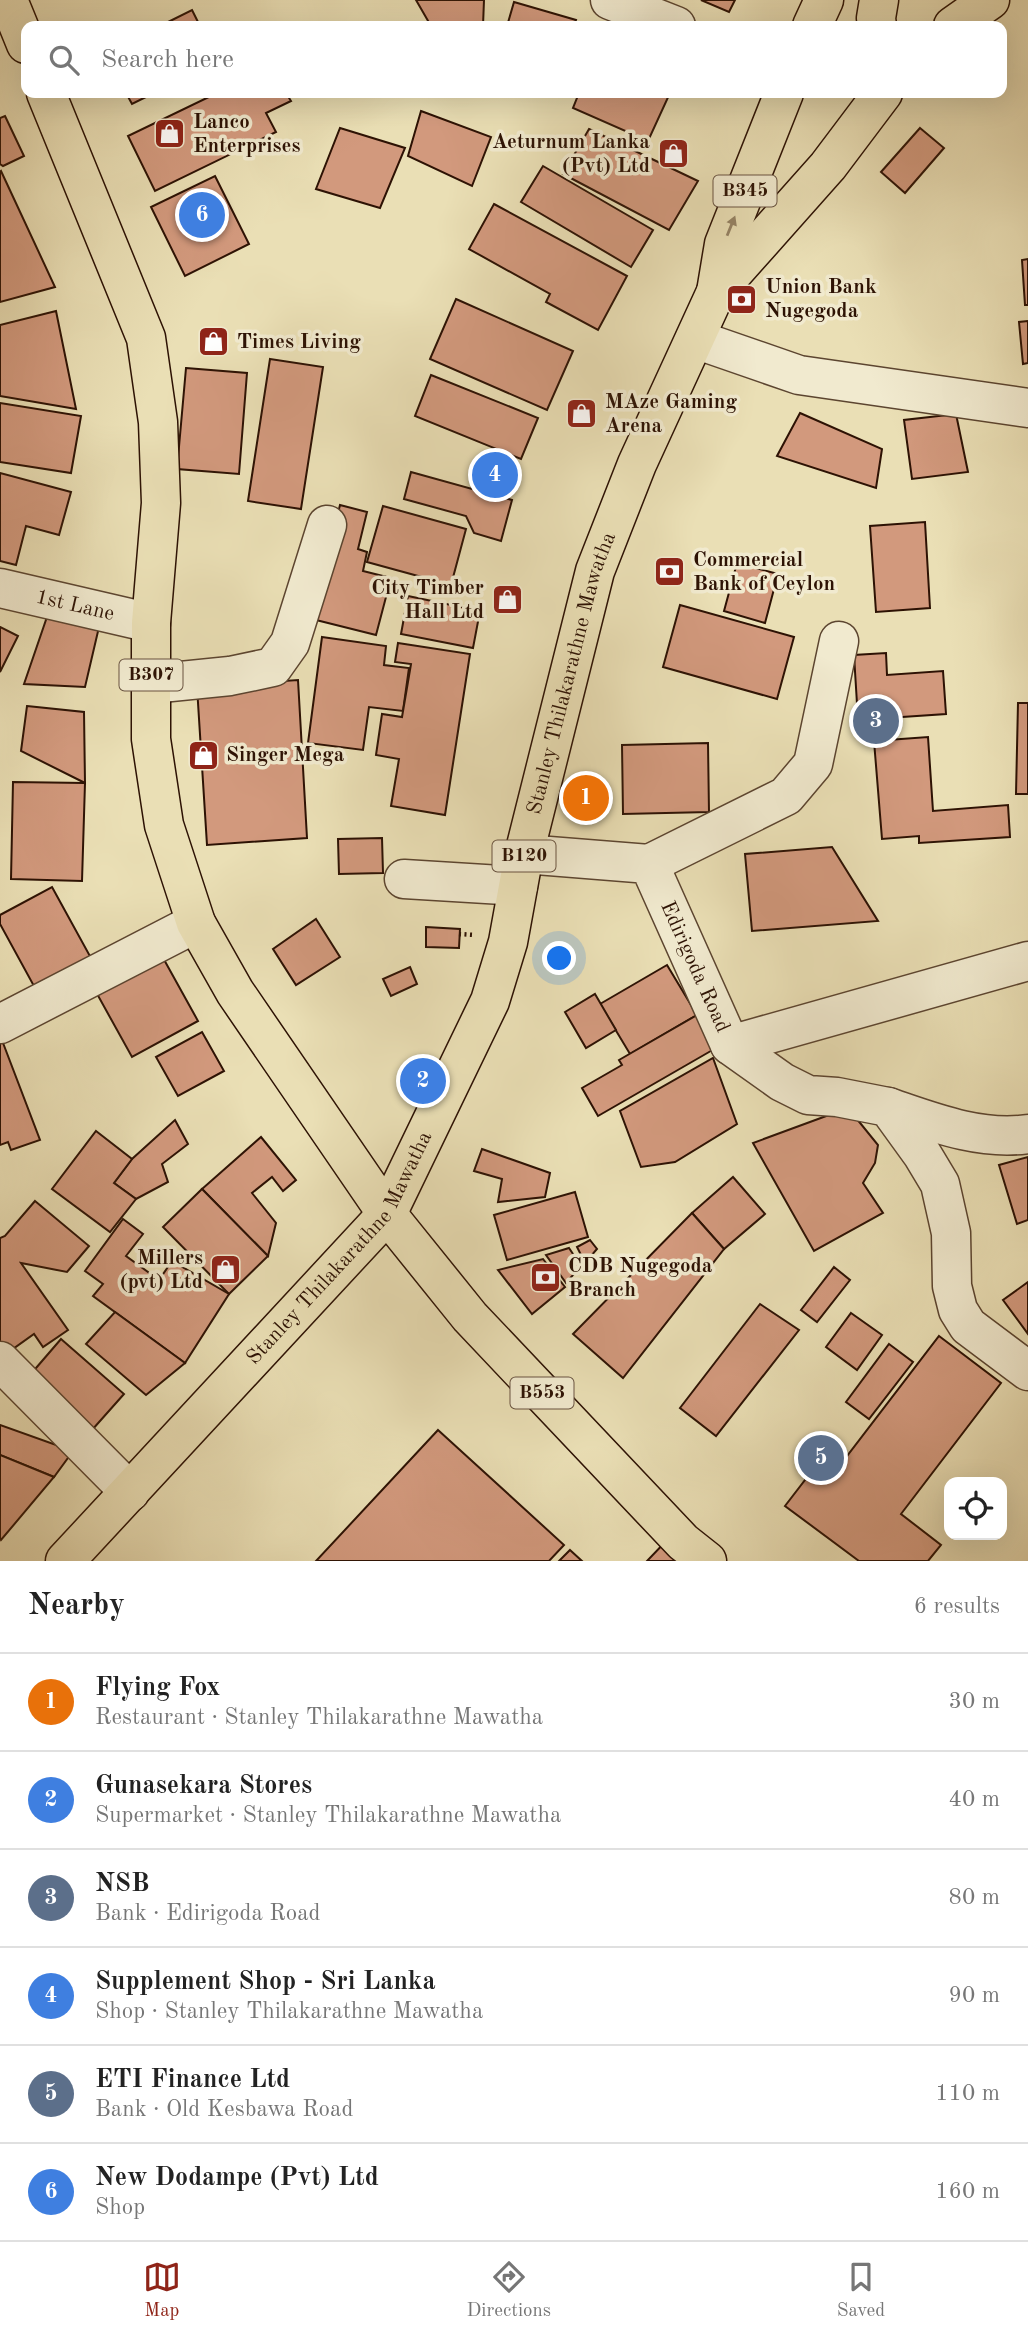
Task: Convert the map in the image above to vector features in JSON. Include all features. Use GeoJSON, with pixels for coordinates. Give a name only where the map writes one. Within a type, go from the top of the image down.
{"type":"FeatureCollection","features":[{"type":"Feature","properties":{"kind":"main road"},"geometry":{"type":"LineString","coordinates":[[8,0],[21,32]]}},
{"type":"Feature","properties":{"kind":"main road"},"geometry":{"type":"LineString","coordinates":[[814,21],[824,0]]}},
{"type":"Feature","properties":{"kind":"main road"},"geometry":{"type":"LineString","coordinates":[[876,21],[879,0]]}},
{"type":"Feature","properties":{"kind":"main road"},"geometry":{"type":"LineString","coordinates":[[960,21],[990,0]]}},
{"type":"Feature","properties":{"kind":"main road","name":"B307"},"geometry":{"type":"LineString","coordinates":[[48,98],[146,338],[158,422],[161,503],[151,623],[151,739],[164,824],[196,923],[235,992],[387,1214]]}},
{"type":"Feature","properties":{"kind":"main road","name":"B345"},"geometry":{"type":"LineString","coordinates":[[716,292],[724,244],[782,98]]}},
{"type":"Feature","properties":{"kind":"main road","name":"Stanley Thilakarathne Mawatha"},"geometry":{"type":"LineString","coordinates":[[65,1561],[387,1214],[490,1001],[508,942],[521,870],[595,571],[637,464],[716,292],[828,166],[879,98]]}},
{"type":"Feature","properties":{"kind":"main road","name":"B553"},"geometry":{"type":"LineString","coordinates":[[387,1214],[470,1317],[683,1542],[707,1561]]}},
{"type":"Feature","properties":{"kind":"street"},"geometry":{"type":"LineString","coordinates":[[610,0],[663,21]]}},
{"type":"Feature","properties":{"kind":"street"},"geometry":{"type":"LineString","coordinates":[[695,339],[799,375],[1028,408]]}},
{"type":"Feature","properties":{"kind":"street"},"geometry":{"type":"LineString","coordinates":[[151,684],[230,676],[273,667],[290,643],[327,525]]}},
{"type":"Feature","properties":{"kind":"street","name":"1st Lane"},"geometry":{"type":"LineString","coordinates":[[0,588],[151,623]]}},
{"type":"Feature","properties":{"kind":"street"},"geometry":{"type":"LineString","coordinates":[[404,879],[649,864],[786,796],[813,764],[839,641]]}},
{"type":"Feature","properties":{"kind":"street","name":"Edirigoda Road"},"geometry":{"type":"LineString","coordinates":[[649,864],[730,1045],[782,1082],[808,1094],[888,1107],[952,1128],[1012,1136],[1028,1134]]}},
{"type":"Feature","properties":{"kind":"street"},"geometry":{"type":"LineString","coordinates":[[0,1024],[196,923]]}},
{"type":"Feature","properties":{"kind":"street"},"geometry":{"type":"LineString","coordinates":[[730,1045],[1028,961]]}},
{"type":"Feature","properties":{"kind":"street"},"geometry":{"type":"LineString","coordinates":[[888,1107],[940,1184],[951,1233],[952,1286],[958,1310],[968,1326],[1028,1371]]}},
{"type":"Feature","properties":{"kind":"street"},"geometry":{"type":"LineString","coordinates":[[0,1361],[130,1492]]}},
{"type":"Feature","properties":{"kind":"building"},"geometry":{"type":"Polygon","coordinates":[[[416,0],[484,0],[483,21],[428,21],[416,0]]]}},
{"type":"Feature","properties":{"kind":"building"},"geometry":{"type":"Polygon","coordinates":[[[701,0],[735,0],[729,12],[701,0]]]}},
{"type":"Feature","properties":{"kind":"building"},"geometry":{"type":"Polygon","coordinates":[[[514,2],[576,20],[576,21],[508,21],[514,2]]]}},
{"type":"Feature","properties":{"kind":"building"},"geometry":{"type":"Polygon","coordinates":[[[192,10],[198,21],[170,21],[192,10]]]}},
{"type":"Feature","properties":{"kind":"building"},"geometry":{"type":"Polygon","coordinates":[[[129,98],[144,98],[132,104],[129,98]]]}},
{"type":"Feature","properties":{"kind":"building"},"geometry":{"type":"Polygon","coordinates":[[[207,98],[289,98],[291,101],[266,113],[276,132],[155,191],[128,136],[207,98]]]}},
{"type":"Feature","properties":{"kind":"building"},"geometry":{"type":"Polygon","coordinates":[[[577,98],[668,98],[648,141],[573,108],[577,98]]]}},
{"type":"Feature","properties":{"kind":"building"},"geometry":{"type":"Polygon","coordinates":[[[421,111],[491,137],[472,186],[408,156],[421,111]]]}},
{"type":"Feature","properties":{"kind":"building"},"geometry":{"type":"Polygon","coordinates":[[[5,116],[24,156],[3,166],[0,164],[0,118],[5,116]]]}},
{"type":"Feature","properties":{"kind":"building"},"geometry":{"type":"Polygon","coordinates":[[[340,128],[405,148],[380,208],[316,189],[340,128]]]}},
{"type":"Feature","properties":{"kind":"building"},"geometry":{"type":"Polygon","coordinates":[[[920,128],[944,148],[905,193],[881,172],[920,128]]]}},
{"type":"Feature","properties":{"kind":"building"},"geometry":{"type":"Polygon","coordinates":[[[589,129],[698,181],[669,230],[563,174],[589,129]]]}},
{"type":"Feature","properties":{"kind":"building"},"geometry":{"type":"Polygon","coordinates":[[[543,166],[653,230],[631,267],[521,202],[543,166]]]}},
{"type":"Feature","properties":{"kind":"building"},"geometry":{"type":"Polygon","coordinates":[[[0,172],[55,287],[0,302],[0,172]]]}},
{"type":"Feature","properties":{"kind":"building"},"geometry":{"type":"Polygon","coordinates":[[[215,176],[249,244],[185,276],[151,207],[215,176]]]}},
{"type":"Feature","properties":{"kind":"building"},"geometry":{"type":"Polygon","coordinates":[[[494,204],[627,276],[598,330],[546,302],[550,294],[469,249],[494,204]]]}},
{"type":"Feature","properties":{"kind":"building"},"geometry":{"type":"Polygon","coordinates":[[[1028,259],[1028,305],[1025,305],[1022,260],[1028,259]]]}},
{"type":"Feature","properties":{"kind":"building"},"geometry":{"type":"Polygon","coordinates":[[[456,299],[573,351],[547,410],[430,359],[456,299]]]}},
{"type":"Feature","properties":{"kind":"building"},"geometry":{"type":"Polygon","coordinates":[[[56,311],[76,409],[0,396],[0,325],[56,311]]]}},
{"type":"Feature","properties":{"kind":"building"},"geometry":{"type":"Polygon","coordinates":[[[1028,321],[1028,363],[1023,364],[1019,322],[1028,321]]]}},
{"type":"Feature","properties":{"kind":"building"},"geometry":{"type":"Polygon","coordinates":[[[270,359],[323,367],[301,509],[248,501],[270,359]]]}},
{"type":"Feature","properties":{"kind":"building"},"geometry":{"type":"Polygon","coordinates":[[[186,368],[247,373],[239,474],[177,469],[186,368]]]}},
{"type":"Feature","properties":{"kind":"building"},"geometry":{"type":"Polygon","coordinates":[[[431,375],[538,418],[521,459],[415,416],[431,375]]]}},
{"type":"Feature","properties":{"kind":"building"},"geometry":{"type":"Polygon","coordinates":[[[0,403],[81,416],[71,473],[0,462],[0,403]]]}},
{"type":"Feature","properties":{"kind":"building"},"geometry":{"type":"Polygon","coordinates":[[[800,413],[882,449],[876,488],[777,456],[800,413]]]}},
{"type":"Feature","properties":{"kind":"building"},"geometry":{"type":"Polygon","coordinates":[[[956,414],[968,472],[912,479],[904,420],[956,414]]]}},
{"type":"Feature","properties":{"kind":"building"},"geometry":{"type":"Polygon","coordinates":[[[411,472],[512,500],[501,541],[474,533],[466,516],[404,499],[411,472]]]}},
{"type":"Feature","properties":{"kind":"building"},"geometry":{"type":"Polygon","coordinates":[[[0,473],[71,492],[59,535],[26,526],[16,565],[0,561],[0,473]]]}},
{"type":"Feature","properties":{"kind":"building"},"geometry":{"type":"Polygon","coordinates":[[[340,505],[367,512],[358,549],[367,552],[363,571],[391,578],[376,635],[312,619],[340,505]]]}},
{"type":"Feature","properties":{"kind":"building"},"geometry":{"type":"Polygon","coordinates":[[[383,506],[466,529],[451,585],[367,562],[383,506]]]}},
{"type":"Feature","properties":{"kind":"building"},"geometry":{"type":"Polygon","coordinates":[[[925,522],[930,608],[876,612],[870,526],[925,522]]]}},
{"type":"Feature","properties":{"kind":"building"},"geometry":{"type":"Polygon","coordinates":[[[737,563],[778,574],[765,623],[724,611],[737,563]]]}},
{"type":"Feature","properties":{"kind":"building"},"geometry":{"type":"Polygon","coordinates":[[[408,596],[480,611],[473,648],[401,634],[408,596]]]}},
{"type":"Feature","properties":{"kind":"building"},"geometry":{"type":"Polygon","coordinates":[[[680,605],[794,637],[777,699],[663,667],[680,605]]]}},
{"type":"Feature","properties":{"kind":"building"},"geometry":{"type":"Polygon","coordinates":[[[48,614],[99,627],[85,687],[24,684],[48,614]]]}},
{"type":"Feature","properties":{"kind":"building"},"geometry":{"type":"Polygon","coordinates":[[[0,627],[18,636],[0,672],[0,627]]]}},
{"type":"Feature","properties":{"kind":"building"},"geometry":{"type":"Polygon","coordinates":[[[322,637],[386,646],[384,665],[409,668],[403,711],[369,707],[363,750],[308,743],[322,637]]]}},
{"type":"Feature","properties":{"kind":"building"},"geometry":{"type":"Polygon","coordinates":[[[398,643],[470,654],[445,815],[391,806],[399,759],[376,755],[382,714],[402,717],[411,664],[395,662],[398,643]]]}},
{"type":"Feature","properties":{"kind":"building"},"geometry":{"type":"Polygon","coordinates":[[[886,653],[887,675],[943,671],[946,714],[858,720],[854,655],[886,653]]]}},
{"type":"Feature","properties":{"kind":"building"},"geometry":{"type":"Polygon","coordinates":[[[298,680],[307,838],[207,845],[197,687],[298,680]]]}},
{"type":"Feature","properties":{"kind":"building"},"geometry":{"type":"Polygon","coordinates":[[[1018,703],[1028,703],[1028,794],[1016,794],[1018,703]]]}},
{"type":"Feature","properties":{"kind":"building"},"geometry":{"type":"Polygon","coordinates":[[[27,706],[84,712],[85,783],[21,751],[27,706]]]}},
{"type":"Feature","properties":{"kind":"building"},"geometry":{"type":"Polygon","coordinates":[[[928,737],[933,811],[1008,805],[1010,837],[919,843],[919,836],[882,839],[874,741],[928,737]]]}},
{"type":"Feature","properties":{"kind":"building"},"geometry":{"type":"Polygon","coordinates":[[[708,743],[709,812],[623,814],[622,745],[708,743]]]}},
{"type":"Feature","properties":{"kind":"building"},"geometry":{"type":"Polygon","coordinates":[[[13,782],[85,783],[82,881],[11,879],[13,782]]]}},
{"type":"Feature","properties":{"kind":"building"},"geometry":{"type":"Polygon","coordinates":[[[382,838],[383,873],[339,874],[338,839],[382,838]]]}},
{"type":"Feature","properties":{"kind":"building"},"geometry":{"type":"Polygon","coordinates":[[[832,847],[878,921],[752,931],[745,854],[832,847]]]}},
{"type":"Feature","properties":{"kind":"building"},"geometry":{"type":"Polygon","coordinates":[[[52,887],[91,958],[35,988],[0,924],[0,915],[52,887]]]}},
{"type":"Feature","properties":{"kind":"building"},"geometry":{"type":"Polygon","coordinates":[[[316,919],[340,957],[296,985],[273,949],[316,919]]]}},
{"type":"Feature","properties":{"kind":"building"},"geometry":{"type":"Polygon","coordinates":[[[426,927],[460,929],[459,948],[426,947],[426,927]]]}},
{"type":"Feature","properties":{"kind":"building"},"geometry":{"type":"Polygon","coordinates":[[[162,956],[198,1021],[132,1057],[96,992],[162,956]]]}},
{"type":"Feature","properties":{"kind":"building"},"geometry":{"type":"Polygon","coordinates":[[[667,965],[697,1015],[630,1054],[600,1004],[667,965]]]}},
{"type":"Feature","properties":{"kind":"building"},"geometry":{"type":"Polygon","coordinates":[[[410,967],[417,984],[391,996],[383,979],[410,967]]]}},
{"type":"Feature","properties":{"kind":"building"},"geometry":{"type":"Polygon","coordinates":[[[595,994],[616,1030],[586,1048],[565,1012],[595,994]]]}},
{"type":"Feature","properties":{"kind":"building"},"geometry":{"type":"Polygon","coordinates":[[[697,1015],[716,1048],[598,1116],[582,1088],[622,1065],[619,1060],[697,1015]]]}},
{"type":"Feature","properties":{"kind":"building"},"geometry":{"type":"Polygon","coordinates":[[[202,1032],[224,1071],[178,1096],[156,1057],[202,1032]]]}},
{"type":"Feature","properties":{"kind":"building"},"geometry":{"type":"Polygon","coordinates":[[[0,1035],[40,1140],[11,1150],[8,1142],[0,1145],[0,1035]]]}},
{"type":"Feature","properties":{"kind":"building"},"geometry":{"type":"Polygon","coordinates":[[[713,1058],[737,1124],[675,1162],[641,1167],[620,1111],[713,1058]]]}},
{"type":"Feature","properties":{"kind":"building"},"geometry":{"type":"Polygon","coordinates":[[[848,1108],[878,1145],[875,1163],[863,1183],[883,1213],[814,1251],[753,1143],[848,1108]]]}},
{"type":"Feature","properties":{"kind":"building"},"geometry":{"type":"Polygon","coordinates":[[[175,1120],[188,1144],[162,1164],[168,1182],[136,1199],[114,1183],[132,1159],[175,1120]]]}},
{"type":"Feature","properties":{"kind":"building"},"geometry":{"type":"Polygon","coordinates":[[[96,1131],[132,1159],[114,1183],[136,1199],[110,1232],[52,1189],[96,1131]]]}},
{"type":"Feature","properties":{"kind":"building"},"geometry":{"type":"Polygon","coordinates":[[[261,1137],[296,1180],[283,1191],[272,1177],[252,1193],[276,1223],[268,1256],[202,1189],[261,1137]]]}},
{"type":"Feature","properties":{"kind":"building"},"geometry":{"type":"Polygon","coordinates":[[[482,1149],[550,1173],[545,1197],[498,1202],[502,1179],[474,1171],[482,1149]]]}},
{"type":"Feature","properties":{"kind":"building"},"geometry":{"type":"Polygon","coordinates":[[[1028,1157],[1028,1220],[1017,1224],[999,1165],[1028,1157]]]}},
{"type":"Feature","properties":{"kind":"building"},"geometry":{"type":"Polygon","coordinates":[[[733,1177],[765,1214],[724,1249],[692,1213],[733,1177]]]}},
{"type":"Feature","properties":{"kind":"building"},"geometry":{"type":"Polygon","coordinates":[[[202,1189],[268,1256],[229,1294],[163,1227],[202,1189]]]}},
{"type":"Feature","properties":{"kind":"building"},"geometry":{"type":"Polygon","coordinates":[[[575,1192],[588,1237],[507,1260],[494,1215],[575,1192]]]}},
{"type":"Feature","properties":{"kind":"building"},"geometry":{"type":"Polygon","coordinates":[[[35,1201],[89,1246],[67,1272],[21,1263],[68,1330],[43,1347],[34,1334],[3,1356],[0,1352],[0,1238],[5,1236],[35,1201]]]}},
{"type":"Feature","properties":{"kind":"building"},"geometry":{"type":"Polygon","coordinates":[[[692,1213],[724,1249],[623,1378],[573,1334],[692,1213]]]}},
{"type":"Feature","properties":{"kind":"building"},"geometry":{"type":"Polygon","coordinates":[[[123,1219],[143,1234],[126,1256],[159,1280],[172,1261],[229,1294],[185,1363],[93,1296],[103,1284],[85,1271],[123,1219]]]}},
{"type":"Feature","properties":{"kind":"building"},"geometry":{"type":"Polygon","coordinates":[[[590,1240],[597,1249],[585,1263],[577,1247],[590,1240]]]}},
{"type":"Feature","properties":{"kind":"building"},"geometry":{"type":"Polygon","coordinates":[[[569,1248],[581,1266],[566,1283],[546,1255],[569,1248]]]}},
{"type":"Feature","properties":{"kind":"building"},"geometry":{"type":"Polygon","coordinates":[[[543,1259],[565,1287],[532,1314],[498,1270],[543,1259]]]}},
{"type":"Feature","properties":{"kind":"building"},"geometry":{"type":"Polygon","coordinates":[[[834,1267],[850,1280],[817,1322],[801,1310],[834,1267]]]}},
{"type":"Feature","properties":{"kind":"building"},"geometry":{"type":"Polygon","coordinates":[[[1028,1282],[1028,1334],[1003,1300],[1028,1282]]]}},
{"type":"Feature","properties":{"kind":"building"},"geometry":{"type":"Polygon","coordinates":[[[760,1304],[799,1330],[716,1436],[680,1408],[760,1304]]]}},
{"type":"Feature","properties":{"kind":"building"},"geometry":{"type":"Polygon","coordinates":[[[115,1312],[185,1363],[146,1395],[86,1344],[115,1312]]]}},
{"type":"Feature","properties":{"kind":"building"},"geometry":{"type":"Polygon","coordinates":[[[851,1313],[882,1335],[857,1370],[826,1347],[851,1313]]]}},
{"type":"Feature","properties":{"kind":"building"},"geometry":{"type":"Polygon","coordinates":[[[939,1336],[1001,1383],[901,1514],[941,1545],[928,1561],[859,1561],[785,1506],[822,1458],[837,1469],[939,1336]]]}},
{"type":"Feature","properties":{"kind":"building"},"geometry":{"type":"Polygon","coordinates":[[[61,1339],[124,1394],[92,1430],[30,1375],[61,1339]]]}},
{"type":"Feature","properties":{"kind":"building"},"geometry":{"type":"Polygon","coordinates":[[[889,1344],[913,1362],[869,1419],[846,1402],[889,1344]]]}},
{"type":"Feature","properties":{"kind":"building"},"geometry":{"type":"Polygon","coordinates":[[[0,1425],[73,1451],[54,1477],[0,1455],[0,1425]]]}},
{"type":"Feature","properties":{"kind":"building"},"geometry":{"type":"Polygon","coordinates":[[[438,1430],[564,1545],[549,1561],[316,1561],[438,1430]]]}},
{"type":"Feature","properties":{"kind":"building"},"geometry":{"type":"Polygon","coordinates":[[[0,1455],[54,1477],[1,1540],[0,1538],[0,1455]]]}},
{"type":"Feature","properties":{"kind":"building"},"geometry":{"type":"Polygon","coordinates":[[[670,1537],[695,1561],[647,1561],[670,1537]]]}},
{"type":"Feature","properties":{"kind":"building"},"geometry":{"type":"Polygon","coordinates":[[[570,1550],[582,1561],[559,1561],[570,1550]]]}},
{"type":"Feature","properties":{"kind":"place","name":"Lanco Enterprises"},"geometry":{"type":"Point","coordinates":[170,134]}},
{"type":"Feature","properties":{"kind":"place","name":"Aeturnum Lanka (Pvt) Ltd"},"geometry":{"type":"Point","coordinates":[673,154]}},
{"type":"Feature","properties":{"kind":"place","name":"New Dodampe (Pvt) Ltd"},"geometry":{"type":"Point","coordinates":[202,215]}},
{"type":"Feature","properties":{"kind":"place","name":"Union Bank Nugegoda"},"geometry":{"type":"Point","coordinates":[742,299]}},
{"type":"Feature","properties":{"kind":"place","name":"Times Living"},"geometry":{"type":"Point","coordinates":[214,342]}},
{"type":"Feature","properties":{"kind":"place","name":"MAze Gaming Arena"},"geometry":{"type":"Point","coordinates":[582,414]}},
{"type":"Feature","properties":{"kind":"place","name":"Supplement Shop - Sri Lanka"},"geometry":{"type":"Point","coordinates":[495,475]}},
{"type":"Feature","properties":{"kind":"place","name":"Commercial Bank of Ceylon"},"geometry":{"type":"Point","coordinates":[670,572]}},
{"type":"Feature","properties":{"kind":"place","name":"City Timber Hall Ltd"},"geometry":{"type":"Point","coordinates":[507,600]}},
{"type":"Feature","properties":{"kind":"place","name":"NSB"},"geometry":{"type":"Point","coordinates":[876,721]}},
{"type":"Feature","properties":{"kind":"place","name":"Singer Mega"},"geometry":{"type":"Point","coordinates":[203,755]}},
{"type":"Feature","properties":{"kind":"place","name":"Flying Fox"},"geometry":{"type":"Point","coordinates":[586,798]}},
{"type":"Feature","properties":{"kind":"place","name":"Gunasekara Stores"},"geometry":{"type":"Point","coordinates":[423,1081]}},
{"type":"Feature","properties":{"kind":"place","name":"Millers (pvt) Ltd"},"geometry":{"type":"Point","coordinates":[226,1270]}},
{"type":"Feature","properties":{"kind":"place","name":"CDB Nugegoda Branch"},"geometry":{"type":"Point","coordinates":[545,1278]}},
{"type":"Feature","properties":{"kind":"place","name":"ETI Finance Ltd"},"geometry":{"type":"Point","coordinates":[821,1458]}}]}
